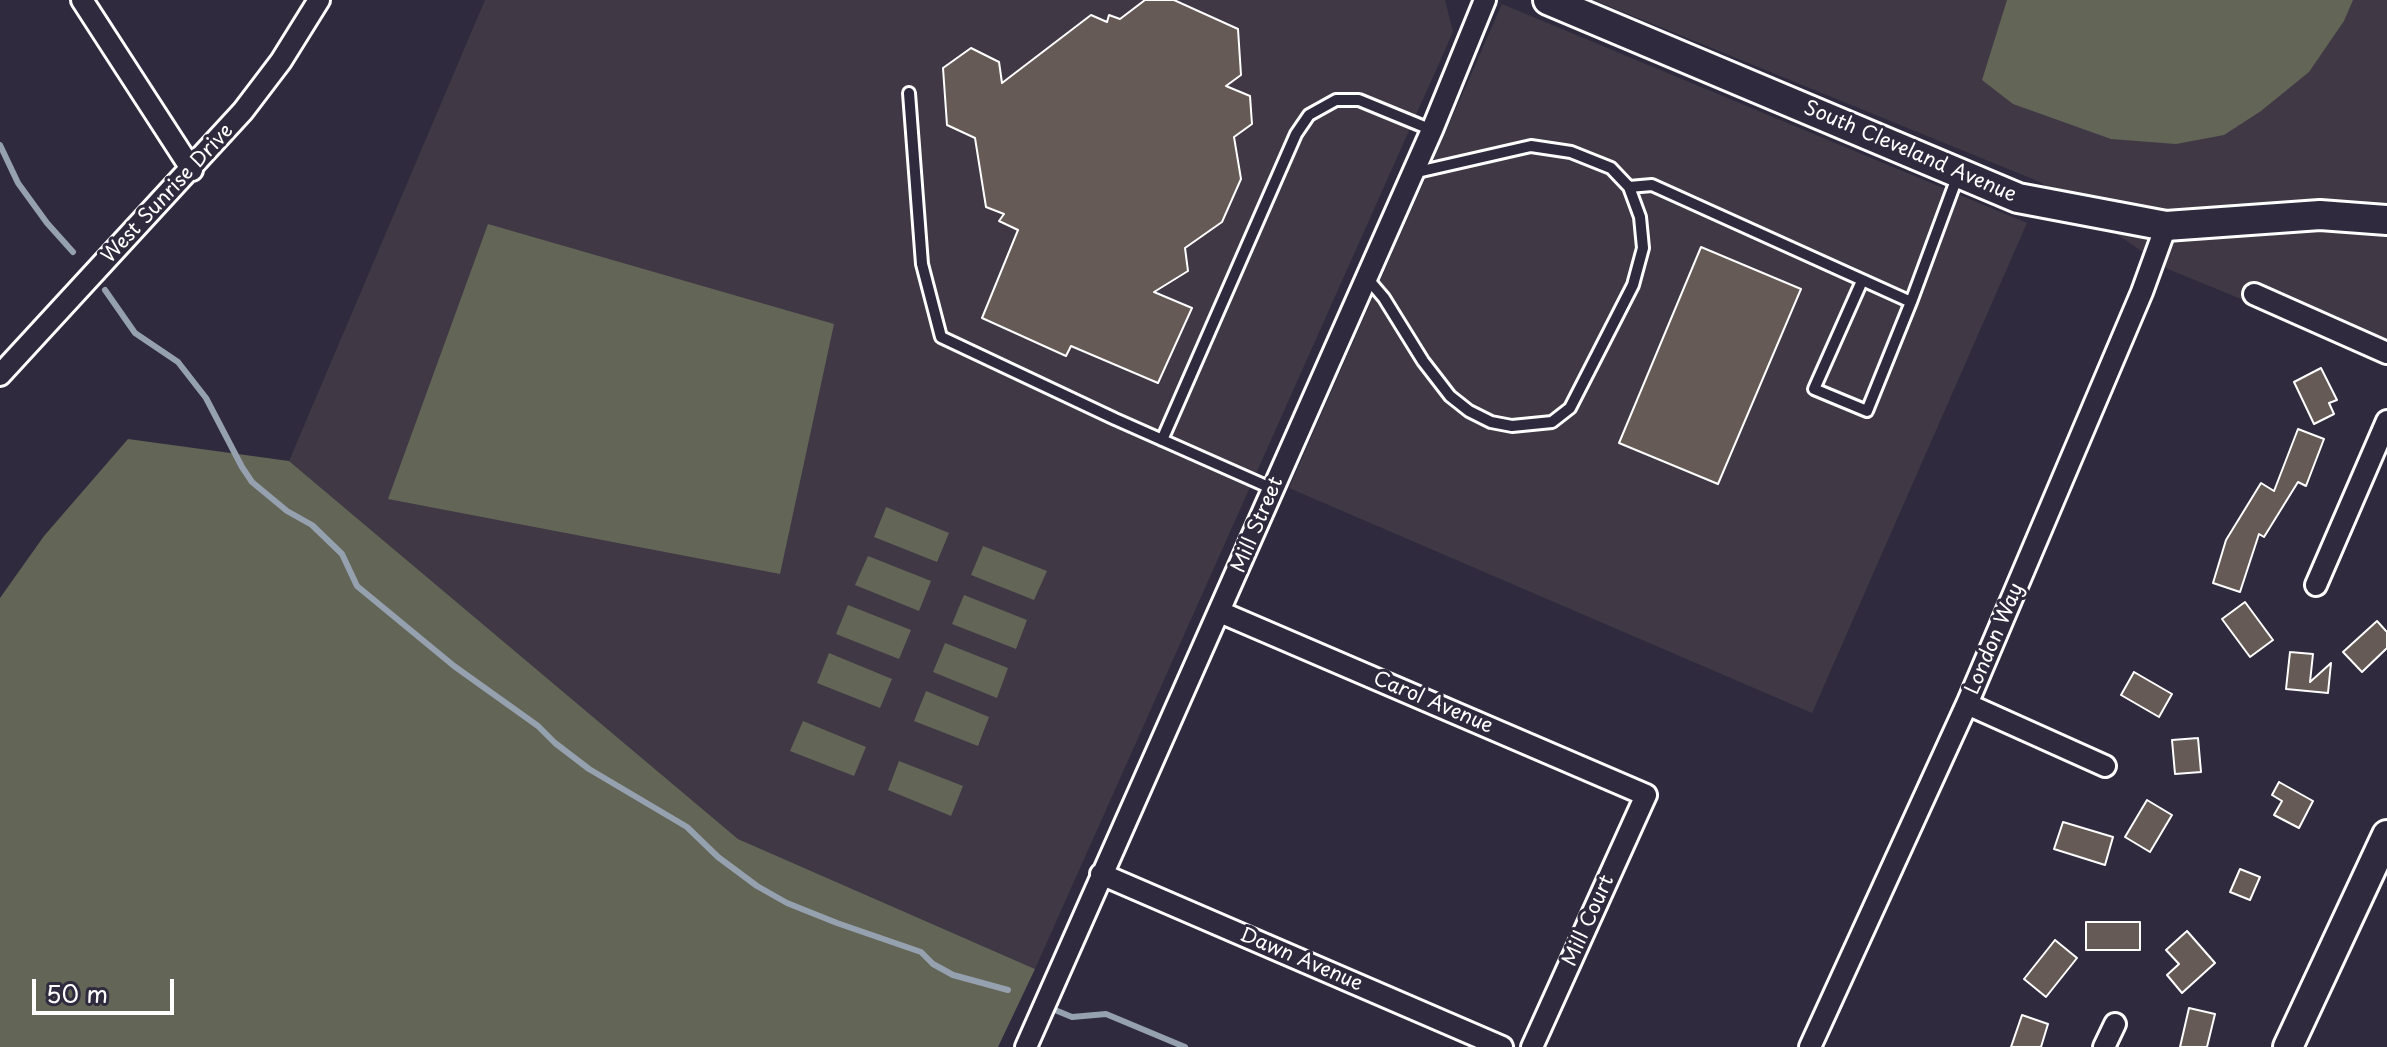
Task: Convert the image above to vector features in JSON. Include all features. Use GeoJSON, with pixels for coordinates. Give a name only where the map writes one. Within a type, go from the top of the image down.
{"type":"FeatureCollection","features":[{"type":"Feature","properties":{"kind":"street"},"geometry":{"type":"LineString","coordinates":[[82,0],[192,170]]}},
{"type":"Feature","properties":{"kind":"street","name":"West Sunrise Drive"},"geometry":{"type":"LineString","coordinates":[[0,375],[192,170],[243,111],[281,61],[319,0]]}},
{"type":"Feature","properties":{"kind":"street","name":"Mill Street"},"geometry":{"type":"LineString","coordinates":[[1026,1047],[1432,130],[1485,0]]}},
{"type":"Feature","properties":{"kind":"street","name":"South Cleveland Avenue"},"geometry":{"type":"LineString","coordinates":[[1548,0],[2018,198],[2166,226],[2320,215],[2387,220]]}},
{"type":"Feature","properties":{"kind":"street","name":"London Way"},"geometry":{"type":"LineString","coordinates":[[1810,1047],[1967,704],[2142,292],[2166,226]]}},
{"type":"Feature","properties":{"kind":"street"},"geometry":{"type":"LineString","coordinates":[[2254,294],[2387,353]]}},
{"type":"Feature","properties":{"kind":"street"},"geometry":{"type":"LineString","coordinates":[[2316,585],[2387,421]]}},
{"type":"Feature","properties":{"kind":"street","name":"Carol Avenue"},"geometry":{"type":"LineString","coordinates":[[1220,612],[1646,795]]}},
{"type":"Feature","properties":{"kind":"street"},"geometry":{"type":"LineString","coordinates":[[1967,704],[2105,766]]}},
{"type":"Feature","properties":{"kind":"street","name":"Mill Court"},"geometry":{"type":"LineString","coordinates":[[1532,1047],[1646,795]]}},
{"type":"Feature","properties":{"kind":"street"},"geometry":{"type":"LineString","coordinates":[[2288,1047],[2387,835]]}},
{"type":"Feature","properties":{"kind":"street","name":"Dawn Avenue"},"geometry":{"type":"LineString","coordinates":[[1101,874],[1502,1047]]}},
{"type":"Feature","properties":{"kind":"street"},"geometry":{"type":"LineString","coordinates":[[2104,1047],[2115,1024]]}},
{"type":"Feature","properties":{"kind":"lane"},"geometry":{"type":"LineString","coordinates":[[909,93],[922,264],[941,337],[1273,489]]}},
{"type":"Feature","properties":{"kind":"lane"},"geometry":{"type":"LineString","coordinates":[[1162,440],[1296,134],[1309,115],[1336,100],[1359,100],[1432,130]]}},
{"type":"Feature","properties":{"kind":"lane"},"geometry":{"type":"LineString","coordinates":[[1367,278],[1450,396],[1469,411],[1491,422],[1512,426],[1552,422],[1570,408],[1633,285],[1643,248],[1640,217],[1629,187],[1611,168],[1571,152],[1531,146],[1413,173]]}},
{"type":"Feature","properties":{"kind":"lane"},"geometry":{"type":"LineString","coordinates":[[1862,281],[1814,389],[1867,411],[1959,174]]}},
{"type":"Feature","properties":{"kind":"lane"},"geometry":{"type":"LineString","coordinates":[[1629,187],[1652,185],[1911,302]]}},
{"type":"Feature","properties":{"kind":"shaded area"},"geometry":{"type":"Polygon","coordinates":[[[485,0],[1445,0],[1453,32],[1035,969],[738,839],[289,461],[485,0]]]}},
{"type":"Feature","properties":{"kind":"shaded area"},"geometry":{"type":"Polygon","coordinates":[[[1594,0],[2387,0],[2387,359],[2168,269],[2040,182],[1594,0]]]}},
{"type":"Feature","properties":{"kind":"shaded area"},"geometry":{"type":"Polygon","coordinates":[[[1502,4],[2027,223],[1812,713],[1289,488],[1502,4]]]}},
{"type":"Feature","properties":{"kind":"green space"},"geometry":{"type":"Polygon","coordinates":[[[2007,0],[2353,0],[2344,21],[2309,72],[2261,111],[2224,135],[2176,144],[2111,139],[2013,104],[1982,80],[2007,0]]]}},
{"type":"Feature","properties":{"kind":"green space"},"geometry":{"type":"Polygon","coordinates":[[[488,224],[834,324],[780,574],[388,499],[488,224]]]}},
{"type":"Feature","properties":{"kind":"green space"},"geometry":{"type":"Polygon","coordinates":[[[128,439],[289,461],[738,839],[1035,969],[998,1047],[0,1047],[0,598],[44,536],[128,439]]]}},
{"type":"Feature","properties":{"kind":"green space"},"geometry":{"type":"Polygon","coordinates":[[[886,507],[949,533],[937,562],[874,537],[886,507]]]}},
{"type":"Feature","properties":{"kind":"green space"},"geometry":{"type":"Polygon","coordinates":[[[983,546],[1047,571],[1034,600],[971,575],[983,546]]]}},
{"type":"Feature","properties":{"kind":"green space"},"geometry":{"type":"Polygon","coordinates":[[[868,556],[931,581],[919,611],[855,585],[868,556]]]}},
{"type":"Feature","properties":{"kind":"green space"},"geometry":{"type":"Polygon","coordinates":[[[964,595],[1027,620],[1016,649],[952,624],[964,595]]]}},
{"type":"Feature","properties":{"kind":"green space"},"geometry":{"type":"Polygon","coordinates":[[[848,605],[911,630],[899,659],[836,634],[848,605]]]}},
{"type":"Feature","properties":{"kind":"green space"},"geometry":{"type":"Polygon","coordinates":[[[945,643],[1008,668],[997,698],[933,672],[945,643]]]}},
{"type":"Feature","properties":{"kind":"green space"},"geometry":{"type":"Polygon","coordinates":[[[829,653],[892,679],[880,708],[817,683],[829,653]]]}},
{"type":"Feature","properties":{"kind":"green space"},"geometry":{"type":"Polygon","coordinates":[[[926,691],[989,717],[978,746],[914,721],[926,691]]]}},
{"type":"Feature","properties":{"kind":"green space"},"geometry":{"type":"Polygon","coordinates":[[[803,721],[866,747],[854,776],[790,751],[803,721]]]}},
{"type":"Feature","properties":{"kind":"green space"},"geometry":{"type":"Polygon","coordinates":[[[899,761],[963,786],[951,816],[888,790],[899,761]]]}},
{"type":"Feature","properties":{"kind":"building"},"geometry":{"type":"Polygon","coordinates":[[[1145,0],[1174,0],[1238,29],[1241,75],[1226,86],[1250,96],[1252,124],[1234,137],[1241,179],[1222,222],[1185,248],[1188,271],[1154,292],[1192,308],[1158,383],[1071,346],[1066,356],[982,318],[1018,230],[999,221],[1004,214],[986,207],[975,138],[947,125],[943,68],[971,48],[999,62],[1002,83],[1091,15],[1107,22],[1109,15],[1120,19],[1145,0]]]}},
{"type":"Feature","properties":{"kind":"building"},"geometry":{"type":"Polygon","coordinates":[[[1701,247],[1801,289],[1718,484],[1619,443],[1701,247]]]}},
{"type":"Feature","properties":{"kind":"building"},"geometry":{"type":"Polygon","coordinates":[[[2321,368],[2337,400],[2329,403],[2334,414],[2314,424],[2294,382],[2321,368]]]}},
{"type":"Feature","properties":{"kind":"building"},"geometry":{"type":"Polygon","coordinates":[[[2298,429],[2324,439],[2306,486],[2298,482],[2264,537],[2259,534],[2240,592],[2213,583],[2226,540],[2261,483],[2274,491],[2298,429]]]}},
{"type":"Feature","properties":{"kind":"building"},"geometry":{"type":"Polygon","coordinates":[[[2245,602],[2273,640],[2250,657],[2222,619],[2245,602]]]}},
{"type":"Feature","properties":{"kind":"building"},"geometry":{"type":"Polygon","coordinates":[[[2377,621],[2387,632],[2387,648],[2362,672],[2343,652],[2377,621]]]}},
{"type":"Feature","properties":{"kind":"building"},"geometry":{"type":"Polygon","coordinates":[[[2290,652],[2313,654],[2310,682],[2331,663],[2328,693],[2286,689],[2290,652]]]}},
{"type":"Feature","properties":{"kind":"building"},"geometry":{"type":"Polygon","coordinates":[[[2134,672],[2172,694],[2159,717],[2121,695],[2134,672]]]}},
{"type":"Feature","properties":{"kind":"building"},"geometry":{"type":"Polygon","coordinates":[[[2198,738],[2201,772],[2175,774],[2172,740],[2198,738]]]}},
{"type":"Feature","properties":{"kind":"building"},"geometry":{"type":"Polygon","coordinates":[[[2279,782],[2313,801],[2299,828],[2274,815],[2282,801],[2272,795],[2279,782]]]}},
{"type":"Feature","properties":{"kind":"building"},"geometry":{"type":"Polygon","coordinates":[[[2147,800],[2172,815],[2150,852],[2125,837],[2147,800]]]}},
{"type":"Feature","properties":{"kind":"building"},"geometry":{"type":"Polygon","coordinates":[[[2063,822],[2113,837],[2105,865],[2054,849],[2063,822]]]}},
{"type":"Feature","properties":{"kind":"building"},"geometry":{"type":"Polygon","coordinates":[[[2240,869],[2260,877],[2250,900],[2230,892],[2240,869]]]}},
{"type":"Feature","properties":{"kind":"building"},"geometry":{"type":"Polygon","coordinates":[[[2086,922],[2140,922],[2140,950],[2086,950],[2086,922]]]}},
{"type":"Feature","properties":{"kind":"building"},"geometry":{"type":"Polygon","coordinates":[[[2187,931],[2215,963],[2182,993],[2167,975],[2179,964],[2166,950],[2187,931]]]}},
{"type":"Feature","properties":{"kind":"building"},"geometry":{"type":"Polygon","coordinates":[[[2055,940],[2077,958],[2046,997],[2024,979],[2055,940]]]}},
{"type":"Feature","properties":{"kind":"building"},"geometry":{"type":"Polygon","coordinates":[[[2189,1008],[2215,1014],[2207,1047],[2180,1047],[2189,1008]]]}},
{"type":"Feature","properties":{"kind":"building"},"geometry":{"type":"Polygon","coordinates":[[[2022,1015],[2048,1024],[2041,1047],[2011,1047],[2022,1015]]]}},
{"type":"Feature","properties":{"kind":"waterway"},"geometry":{"type":"LineString","coordinates":[[0,145],[18,183],[73,252]]}},
{"type":"Feature","properties":{"kind":"waterway"},"geometry":{"type":"LineString","coordinates":[[105,290],[135,333],[178,362],[206,398],[252,482],[287,511],[312,525],[342,554],[357,586],[454,666],[538,726],[589,769],[687,827],[718,857],[757,886],[787,903],[921,952],[933,964],[953,975],[1008,990]]}},
{"type":"Feature","properties":{"kind":"waterway"},"geometry":{"type":"LineString","coordinates":[[1055,1010],[1072,1017],[1106,1014],[1185,1047]]}}]}
